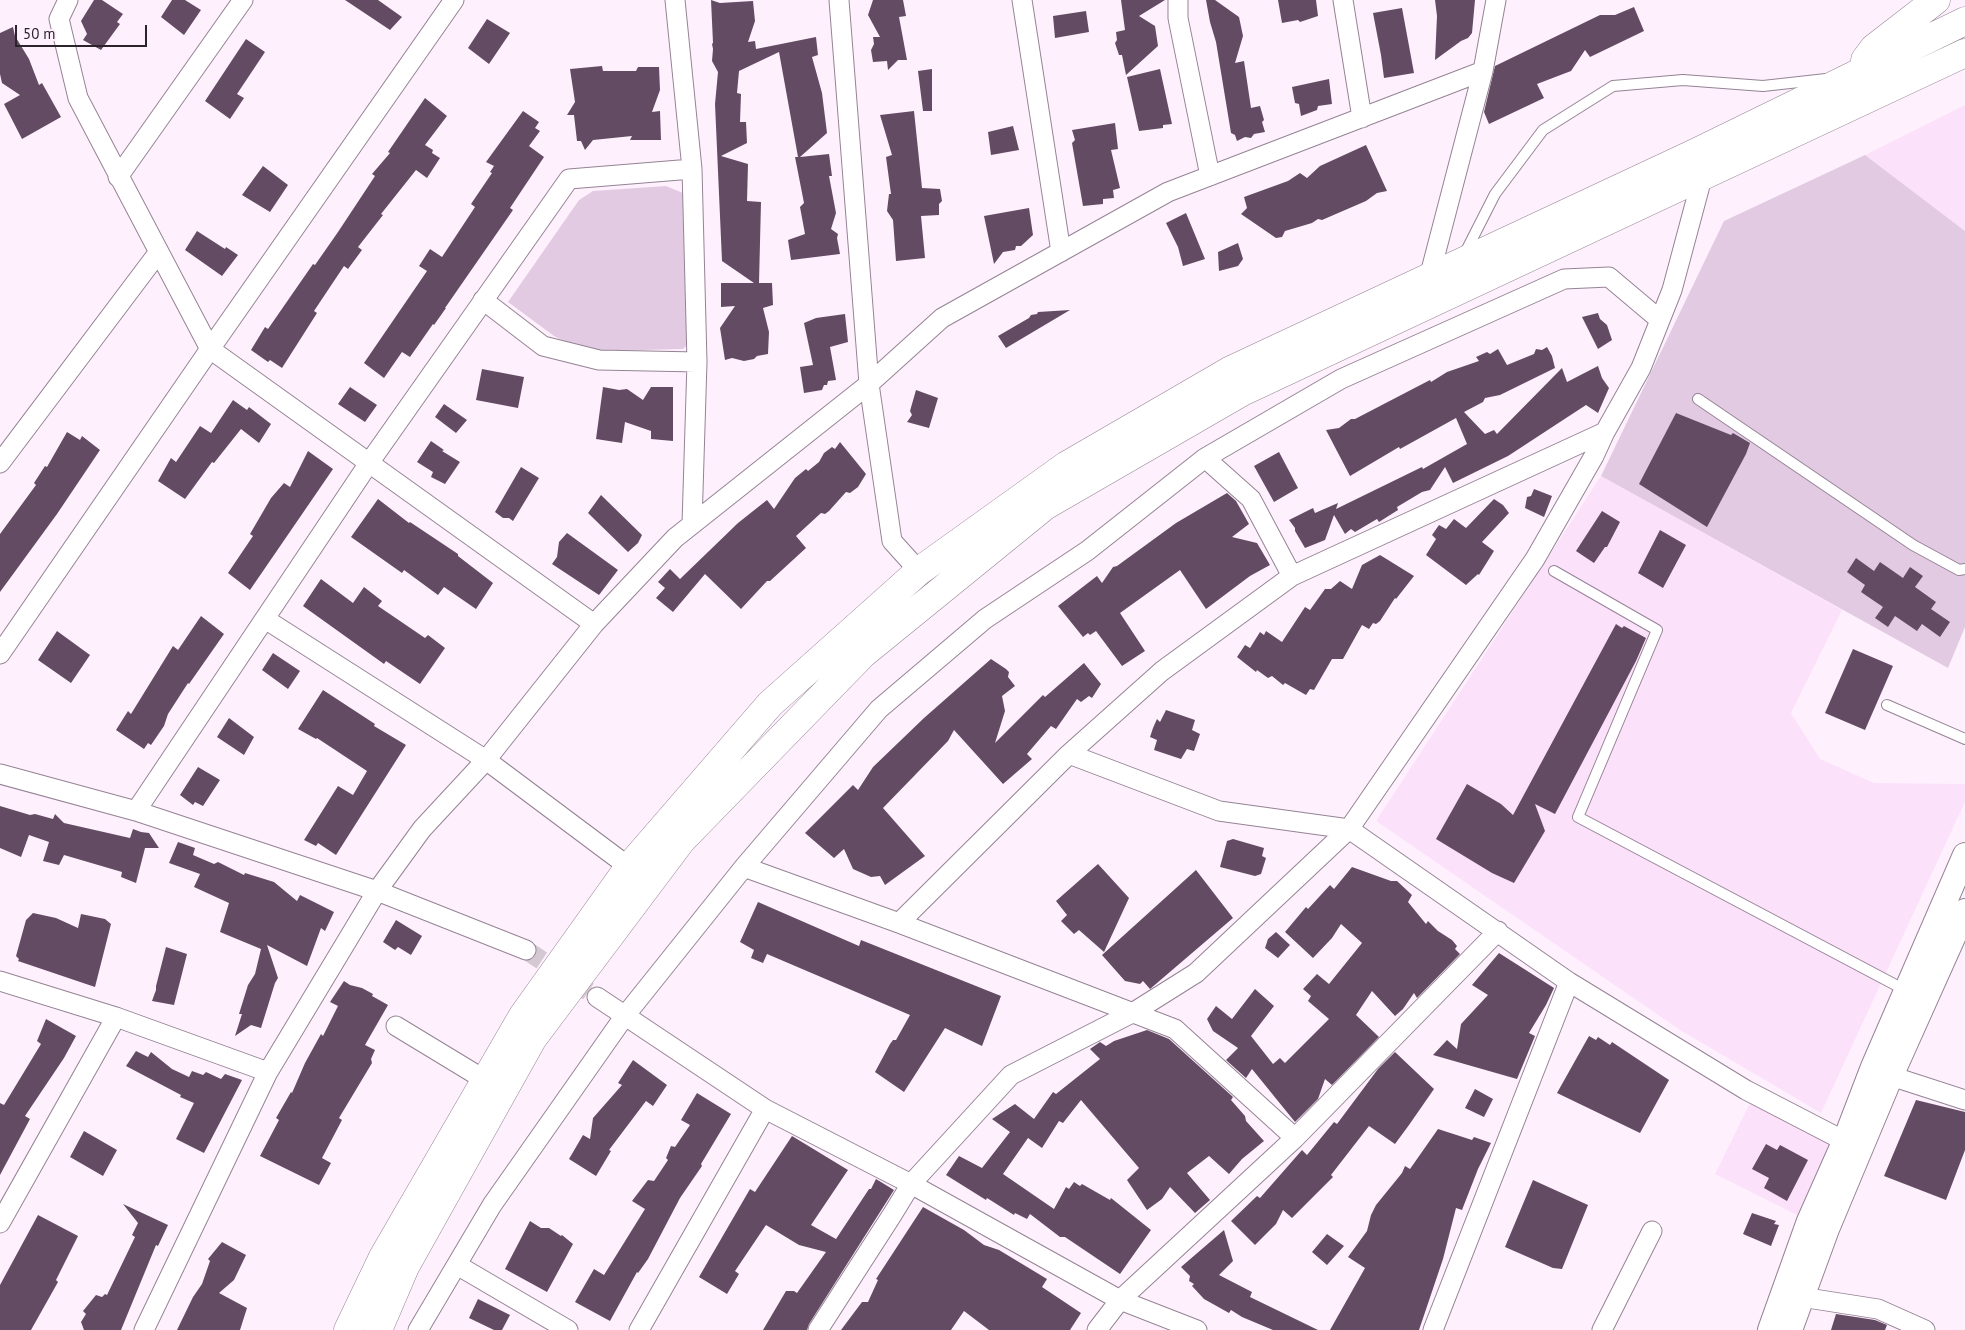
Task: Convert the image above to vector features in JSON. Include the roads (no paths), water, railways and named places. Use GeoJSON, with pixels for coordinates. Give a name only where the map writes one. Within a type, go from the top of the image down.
{"type":"FeatureCollection","features":[{"type":"Feature","properties":{"kind":"highway"},"geometry":{"type":"LineString","coordinates":[[1852,76],[1874,48],[1936,0]]}},
{"type":"Feature","properties":{"kind":"highway"},"geometry":{"type":"LineString","coordinates":[[348,1330],[383,1257],[522,1017],[629,867],[770,704],[919,570],[1067,465],[1229,371],[1695,152],[1965,21]]}},
{"type":"Feature","properties":{"kind":"highway"},"geometry":{"type":"LineString","coordinates":[[378,1330],[405,1267],[533,1038],[681,840],[863,654],[1045,506],[1236,396],[1965,53]]}},
{"type":"Feature","properties":{"kind":"street"},"geometry":{"type":"LineString","coordinates":[[68,0],[59,19],[78,98],[210,349],[594,624]]}},
{"type":"Feature","properties":{"kind":"street"},"geometry":{"type":"LineString","coordinates":[[118,177],[243,0]]}},
{"type":"Feature","properties":{"kind":"street"},"geometry":{"type":"LineString","coordinates":[[675,0],[692,169],[697,362],[692,524]]}},
{"type":"Feature","properties":{"kind":"street"},"geometry":{"type":"LineString","coordinates":[[839,0],[869,384],[892,541],[919,570]]}},
{"type":"Feature","properties":{"kind":"street"},"geometry":{"type":"LineString","coordinates":[[1022,0],[1061,252]]}},
{"type":"Feature","properties":{"kind":"street"},"geometry":{"type":"LineString","coordinates":[[1178,0],[1178,18],[1210,176]]}},
{"type":"Feature","properties":{"kind":"street"},"geometry":{"type":"LineString","coordinates":[[1343,0],[1362,118]]}},
{"type":"Feature","properties":{"kind":"street"},"geometry":{"type":"LineString","coordinates":[[1429,278],[1483,71],[1496,0]]}},
{"type":"Feature","properties":{"kind":"street"},"geometry":{"type":"LineString","coordinates":[[0,654],[452,1]]}},
{"type":"Feature","properties":{"kind":"street"},"geometry":{"type":"LineString","coordinates":[[144,1330],[268,1072],[377,891],[422,829],[486,760],[594,624],[675,538],[869,384],[942,318],[1168,192],[1483,71]]}},
{"type":"Feature","properties":{"kind":"street"},"geometry":{"type":"LineString","coordinates":[[136,811],[369,463],[569,179],[692,169]]}},
{"type":"Feature","properties":{"kind":"street"},"geometry":{"type":"LineString","coordinates":[[818,1330],[911,1184],[1011,1075],[1134,1012],[1196,973],[1350,829],[1534,559],[1594,456],[1605,432],[1641,368],[1672,290],[1702,178]]}},
{"type":"Feature","properties":{"kind":"street"},"geometry":{"type":"LineString","coordinates":[[0,462],[158,253]]}},
{"type":"Feature","properties":{"kind":"street"},"geometry":{"type":"LineString","coordinates":[[418,1330],[492,1205],[624,1017],[744,867],[879,709],[985,619],[1087,551],[1205,458],[1341,379],[1564,279],[1609,277],[1660,320]]}},
{"type":"Feature","properties":{"kind":"street"},"geometry":{"type":"LineString","coordinates":[[483,300],[542,346],[599,360],[697,362]]}},
{"type":"Feature","properties":{"kind":"street"},"geometry":{"type":"LineString","coordinates":[[899,923],[1069,754],[1162,671],[1292,576],[1605,432]]}},
{"type":"Feature","properties":{"kind":"street"},"geometry":{"type":"LineString","coordinates":[[1205,458],[1252,499],[1292,576]]}},
{"type":"Feature","properties":{"kind":"street"},"geometry":{"type":"LineString","coordinates":[[265,618],[486,760],[629,867]]}},
{"type":"Feature","properties":{"kind":"street"},"geometry":{"type":"LineString","coordinates":[[1069,754],[1219,811],[1350,829],[1569,982],[1746,1090],[1853,1145]]}},
{"type":"Feature","properties":{"kind":"street"},"geometry":{"type":"LineString","coordinates":[[0,774],[136,811],[377,891],[526,950]]}},
{"type":"Feature","properties":{"kind":"street"},"geometry":{"type":"LineString","coordinates":[[1790,1330],[1827,1229],[1853,1145],[1882,1072],[1916,995],[1965,855]]}},
{"type":"Feature","properties":{"kind":"street"},"geometry":{"type":"LineString","coordinates":[[744,867],[899,923],[1175,1029],[1295,1138]]}},
{"type":"Feature","properties":{"kind":"street"},"geometry":{"type":"LineString","coordinates":[[1916,995],[1965,911]]}},
{"type":"Feature","properties":{"kind":"street"},"geometry":{"type":"LineString","coordinates":[[1097,1330],[1120,1300],[1295,1138],[1498,931]]}},
{"type":"Feature","properties":{"kind":"street"},"geometry":{"type":"LineString","coordinates":[[0,981],[116,1017],[268,1072]]}},
{"type":"Feature","properties":{"kind":"street"},"geometry":{"type":"LineString","coordinates":[[1433,1330],[1569,982]]}},
{"type":"Feature","properties":{"kind":"street"},"geometry":{"type":"LineString","coordinates":[[597,997],[624,1017],[765,1109],[911,1184],[1120,1300],[1197,1330]]}},
{"type":"Feature","properties":{"kind":"street"},"geometry":{"type":"LineString","coordinates":[[0,1223],[116,1017]]}},
{"type":"Feature","properties":{"kind":"street"},"geometry":{"type":"LineString","coordinates":[[396,1026],[485,1080]]}},
{"type":"Feature","properties":{"kind":"street"},"geometry":{"type":"LineString","coordinates":[[1882,1072],[1965,1100]]}},
{"type":"Feature","properties":{"kind":"street"},"geometry":{"type":"LineString","coordinates":[[639,1330],[765,1109]]}},
{"type":"Feature","properties":{"kind":"street"},"geometry":{"type":"LineString","coordinates":[[1770,1330],[1809,1221],[1853,1145]]}},
{"type":"Feature","properties":{"kind":"street"},"geometry":{"type":"LineString","coordinates":[[1602,1330],[1652,1230]]}},
{"type":"Feature","properties":{"kind":"street"},"geometry":{"type":"LineString","coordinates":[[456,1265],[568,1330]]}},
{"type":"Feature","properties":{"kind":"street"},"geometry":{"type":"LineString","coordinates":[[1801,1297],[1878,1309],[1925,1330]]}},
{"type":"Feature","properties":{"kind":"lane"},"geometry":{"type":"LineString","coordinates":[[1460,263],[1495,194],[1542,130],[1613,86],[1683,80],[1763,86],[1852,76]]}},
{"type":"Feature","properties":{"kind":"lane"},"geometry":{"type":"LineString","coordinates":[[1698,400],[1914,545],[1959,570],[1965,569]]}},
{"type":"Feature","properties":{"kind":"lane"},"geometry":{"type":"LineString","coordinates":[[1554,571],[1657,630],[1578,817],[1916,995]]}},
{"type":"Feature","properties":{"kind":"lane"},"geometry":{"type":"LineString","coordinates":[[1887,704],[1965,739]]}},
{"type":"Feature","properties":{"kind":"tunnel"},"geometry":{"type":"LineString","coordinates":[[526,950],[597,997]]}}]}
